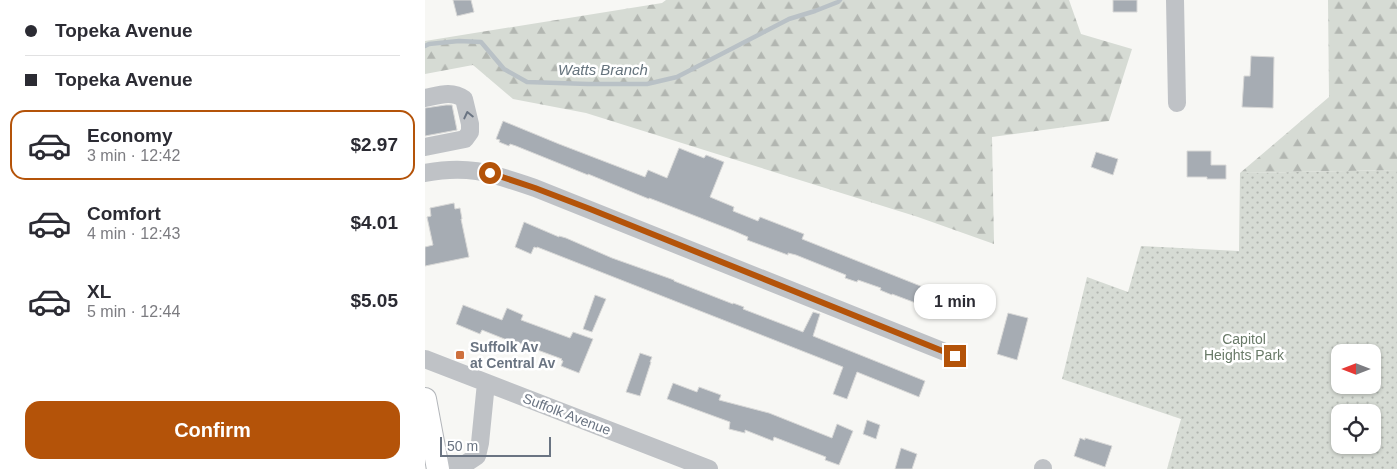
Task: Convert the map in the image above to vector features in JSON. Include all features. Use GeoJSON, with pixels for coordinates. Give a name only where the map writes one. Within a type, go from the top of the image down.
{"type":"FeatureCollection","features":[{"type":"Feature","properties":{"kind":"main road"},"geometry":{"type":"LineString","coordinates":[[425,399],[438,468]]}},
{"type":"Feature","properties":{"kind":"street"},"geometry":{"type":"LineString","coordinates":[[1175,0],[1177,103]]}},
{"type":"Feature","properties":{"kind":"street"},"geometry":{"type":"LineString","coordinates":[[425,98],[451,93],[458,94],[464,98],[470,132],[465,139],[425,147]]}},
{"type":"Feature","properties":{"kind":"street"},"geometry":{"type":"LineString","coordinates":[[425,173],[456,169],[473,170],[490,173],[535,188],[955,356]]}},
{"type":"Feature","properties":{"kind":"street","name":"Suffolk Avenue"},"geometry":{"type":"LineString","coordinates":[[425,359],[709,469]]}},
{"type":"Feature","properties":{"kind":"street"},"geometry":{"type":"LineString","coordinates":[[438,468],[465,464],[477,456],[487,383]]}},
{"type":"Feature","properties":{"kind":"green space"},"geometry":{"type":"Polygon","coordinates":[[[666,0],[1069,0],[1081,34],[1132,49],[1109,121],[992,137],[994,244],[918,217],[586,113],[513,99],[473,65],[425,74],[425,41],[662,3],[666,0]]]}},
{"type":"Feature","properties":{"kind":"green space"},"geometry":{"type":"Polygon","coordinates":[[[1328,0],[1397,0],[1397,170],[1240,173],[1329,97],[1328,0]]]}},
{"type":"Feature","properties":{"kind":"green space","name":"Capitol Heights Park"},"geometry":{"type":"Polygon","coordinates":[[[1397,170],[1397,469],[1167,469],[1181,419],[1062,379],[1087,277],[1128,292],[1141,246],[1239,251],[1240,173],[1397,170]]]}},
{"type":"Feature","properties":{"kind":"building"},"geometry":{"type":"Polygon","coordinates":[[[453,0],[471,0],[474,12],[457,16],[453,0]]]}},
{"type":"Feature","properties":{"kind":"building"},"geometry":{"type":"Polygon","coordinates":[[[1113,0],[1137,0],[1137,12],[1113,12],[1113,0]]]}},
{"type":"Feature","properties":{"kind":"building"},"geometry":{"type":"Polygon","coordinates":[[[1251,56],[1274,57],[1273,108],[1242,107],[1244,76],[1250,76],[1251,56]]]}},
{"type":"Feature","properties":{"kind":"building"},"geometry":{"type":"Polygon","coordinates":[[[452,105],[457,130],[425,136],[425,108],[452,105]]]}},
{"type":"Feature","properties":{"kind":"building"},"geometry":{"type":"Polygon","coordinates":[[[503,121],[645,177],[648,170],[667,178],[679,148],[704,158],[706,155],[724,162],[710,197],[734,207],[733,211],[758,221],[760,217],[804,234],[802,239],[944,295],[937,311],[892,295],[880,290],[881,288],[858,280],[857,282],[845,278],[846,275],[796,255],[788,253],[788,255],[747,240],[748,237],[734,231],[516,146],[510,144],[509,146],[499,142],[500,140],[496,139],[503,121]]]}},
{"type":"Feature","properties":{"kind":"building"},"geometry":{"type":"Polygon","coordinates":[[[1187,151],[1211,151],[1211,165],[1226,165],[1226,179],[1187,177],[1187,151]]]}},
{"type":"Feature","properties":{"kind":"building"},"geometry":{"type":"Polygon","coordinates":[[[1096,152],[1118,159],[1113,175],[1091,167],[1096,152]]]}},
{"type":"Feature","properties":{"kind":"building"},"geometry":{"type":"Polygon","coordinates":[[[454,203],[455,209],[460,208],[469,257],[425,266],[425,247],[433,245],[427,217],[431,216],[430,208],[454,203]]]}},
{"type":"Feature","properties":{"kind":"building"},"geometry":{"type":"Polygon","coordinates":[[[524,222],[612,258],[744,307],[743,309],[803,332],[813,312],[820,314],[813,336],[925,381],[919,397],[857,372],[847,399],[833,394],[843,367],[537,247],[534,247],[531,254],[515,247],[524,222]]]}},
{"type":"Feature","properties":{"kind":"building"},"geometry":{"type":"Polygon","coordinates":[[[595,295],[606,299],[592,332],[583,329],[595,295]]]}},
{"type":"Feature","properties":{"kind":"building"},"geometry":{"type":"Polygon","coordinates":[[[463,305],[502,320],[507,308],[523,315],[521,320],[570,338],[573,332],[593,339],[579,373],[561,366],[562,359],[482,330],[480,334],[456,324],[463,305]]]}},
{"type":"Feature","properties":{"kind":"building"},"geometry":{"type":"Polygon","coordinates":[[[1008,313],[1028,318],[1017,360],[997,354],[1008,313]]]}},
{"type":"Feature","properties":{"kind":"building"},"geometry":{"type":"Polygon","coordinates":[[[640,353],[652,357],[640,396],[626,392],[640,353]]]}},
{"type":"Feature","properties":{"kind":"building"},"geometry":{"type":"Polygon","coordinates":[[[673,383],[697,392],[699,387],[721,395],[719,400],[769,413],[832,438],[837,424],[853,431],[839,465],[825,460],[826,457],[774,437],[773,441],[745,430],[745,433],[729,429],[730,422],[667,399],[673,383]]]}},
{"type":"Feature","properties":{"kind":"building"},"geometry":{"type":"Polygon","coordinates":[[[867,420],[880,425],[876,439],[863,434],[867,420]]]}},
{"type":"Feature","properties":{"kind":"building"},"geometry":{"type":"Polygon","coordinates":[[[1080,438],[1112,446],[1105,467],[1074,456],[1080,438]]]}},
{"type":"Feature","properties":{"kind":"building"},"geometry":{"type":"Polygon","coordinates":[[[901,448],[917,454],[912,469],[895,469],[901,448]]]}},
{"type":"Feature","properties":{"kind":"waterway","name":"Watts Branch"},"geometry":{"type":"LineString","coordinates":[[425,46],[459,41],[481,42],[504,69],[527,82],[647,84],[677,77],[789,19],[815,11],[840,0]]}},
{"type":"Feature","properties":{"kind":"place","name":"Suffolk Av at Central Av"},"geometry":{"type":"Point","coordinates":[460,355]}},
{"type":"Feature","properties":{"kind":"route"},"geometry":{"type":"LineString","coordinates":[[490,173],[590,209],[955,356]]}}]}
